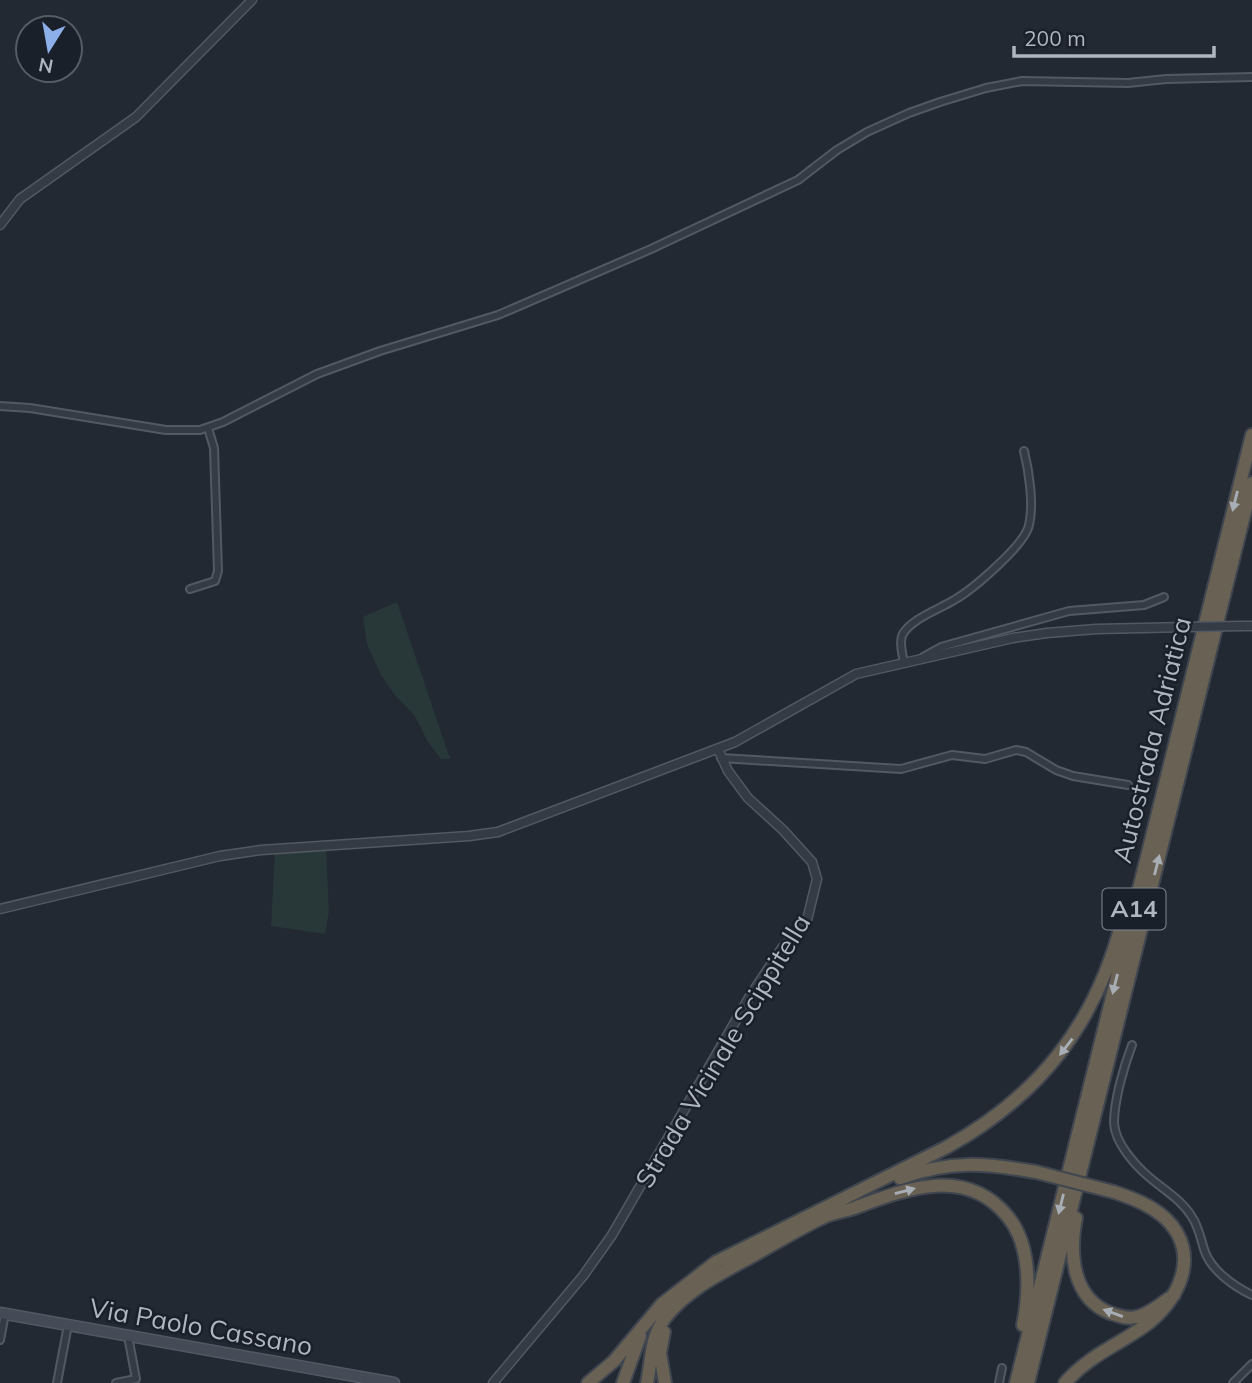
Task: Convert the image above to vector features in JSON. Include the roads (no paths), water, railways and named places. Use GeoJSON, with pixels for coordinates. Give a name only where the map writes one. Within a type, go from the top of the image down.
{"type":"FeatureCollection","features":[{"type":"Feature","properties":{"kind":"highway","name":"Autostrada Adriatica"},"geometry":{"type":"LineString","coordinates":[[1016,1383],[1252,435]]}},
{"type":"Feature","properties":{"kind":"highway","name":"Autostrada Adriatica"},"geometry":{"type":"LineString","coordinates":[[1028,1383],[1252,483]]}},
{"type":"Feature","properties":{"kind":"highway"},"geometry":{"type":"LineString","coordinates":[[647,1383],[653,1340],[660,1325],[687,1295],[821,1213],[981,1128],[1042,1076],[1072,1039],[1093,1003],[1119,933],[1171,754]]}},
{"type":"Feature","properties":{"kind":"highway"},"geometry":{"type":"LineString","coordinates":[[1103,1083],[1074,1229],[1073,1260],[1076,1278],[1097,1307],[1125,1318],[1139,1317],[1174,1295]]}},
{"type":"Feature","properties":{"kind":"highway"},"geometry":{"type":"LineString","coordinates":[[588,1383],[614,1361],[676,1292],[716,1262],[870,1191],[921,1171],[967,1163],[992,1164],[1036,1172],[1114,1192],[1156,1211],[1167,1220],[1182,1242],[1185,1253],[1184,1268],[1174,1295],[1144,1327],[1091,1359],[1065,1383]]}},
{"type":"Feature","properties":{"kind":"highway"},"geometry":{"type":"LineString","coordinates":[[821,1213],[929,1185],[968,1189],[995,1203],[1018,1232],[1027,1270],[1025,1314],[1009,1383]]}},
{"type":"Feature","properties":{"kind":"highway"},"geometry":{"type":"LineString","coordinates":[[665,1383],[660,1353],[671,1311]]}},
{"type":"Feature","properties":{"kind":"highway"},"geometry":{"type":"LineString","coordinates":[[623,1383],[630,1358],[646,1324]]}},
{"type":"Feature","properties":{"kind":"main road","name":"Via Paolo Cassano"},"geometry":{"type":"LineString","coordinates":[[2,1313],[394,1383]]}},
{"type":"Feature","properties":{"kind":"street"},"geometry":{"type":"LineString","coordinates":[[0,225],[20,199],[136,117],[252,0]]}},
{"type":"Feature","properties":{"kind":"street"},"geometry":{"type":"LineString","coordinates":[[0,406],[30,408],[179,432],[208,428],[317,374],[380,351],[498,315],[662,244],[798,180],[837,150],[867,132],[940,102],[986,88],[1022,81],[1139,82],[1252,77]]}},
{"type":"Feature","properties":{"kind":"street"},"geometry":{"type":"LineString","coordinates":[[190,589],[211,584],[218,571],[214,448],[208,428]]}},
{"type":"Feature","properties":{"kind":"street"},"geometry":{"type":"LineString","coordinates":[[904,663],[902,636],[911,625],[957,599],[1019,543],[1029,527],[1031,479],[1024,451]]}},
{"type":"Feature","properties":{"kind":"street"},"geometry":{"type":"LineString","coordinates":[[919,660],[940,647],[1069,611],[1144,605],[1164,597]]}},
{"type":"Feature","properties":{"kind":"street"},"geometry":{"type":"LineString","coordinates":[[0,909],[220,856],[251,851],[498,832],[557,808],[720,754],[847,677],[904,663],[1046,633],[1096,629],[1252,626]]}},
{"type":"Feature","properties":{"kind":"street"},"geometry":{"type":"LineString","coordinates":[[720,754],[901,769],[952,755],[985,759],[1016,750],[1026,752],[1073,776],[1128,785]]}},
{"type":"Feature","properties":{"kind":"street","name":"Strada Vicinale Scippitella"},"geometry":{"type":"LineString","coordinates":[[494,1383],[606,1245],[743,1008],[782,948],[797,935],[807,920],[817,879],[812,862],[783,830],[748,798],[728,771],[720,754]]}},
{"type":"Feature","properties":{"kind":"street"},"geometry":{"type":"LineString","coordinates":[[1132,1045],[1126,1059],[1114,1125],[1118,1136],[1128,1154],[1147,1175],[1186,1208],[1194,1220],[1212,1264],[1238,1289],[1252,1295]]}},
{"type":"Feature","properties":{"kind":"street"},"geometry":{"type":"LineString","coordinates":[[0,1340],[2,1313]]}},
{"type":"Feature","properties":{"kind":"street"},"geometry":{"type":"LineString","coordinates":[[57,1383],[68,1325]]}},
{"type":"Feature","properties":{"kind":"street"},"geometry":{"type":"LineString","coordinates":[[116,1383],[136,1379],[128,1336]]}},
{"type":"Feature","properties":{"kind":"street"},"geometry":{"type":"LineString","coordinates":[[1233,1383],[1252,1364]]}},
{"type":"Feature","properties":{"kind":"street"},"geometry":{"type":"LineString","coordinates":[[999,1383],[1002,1367]]}}]}
